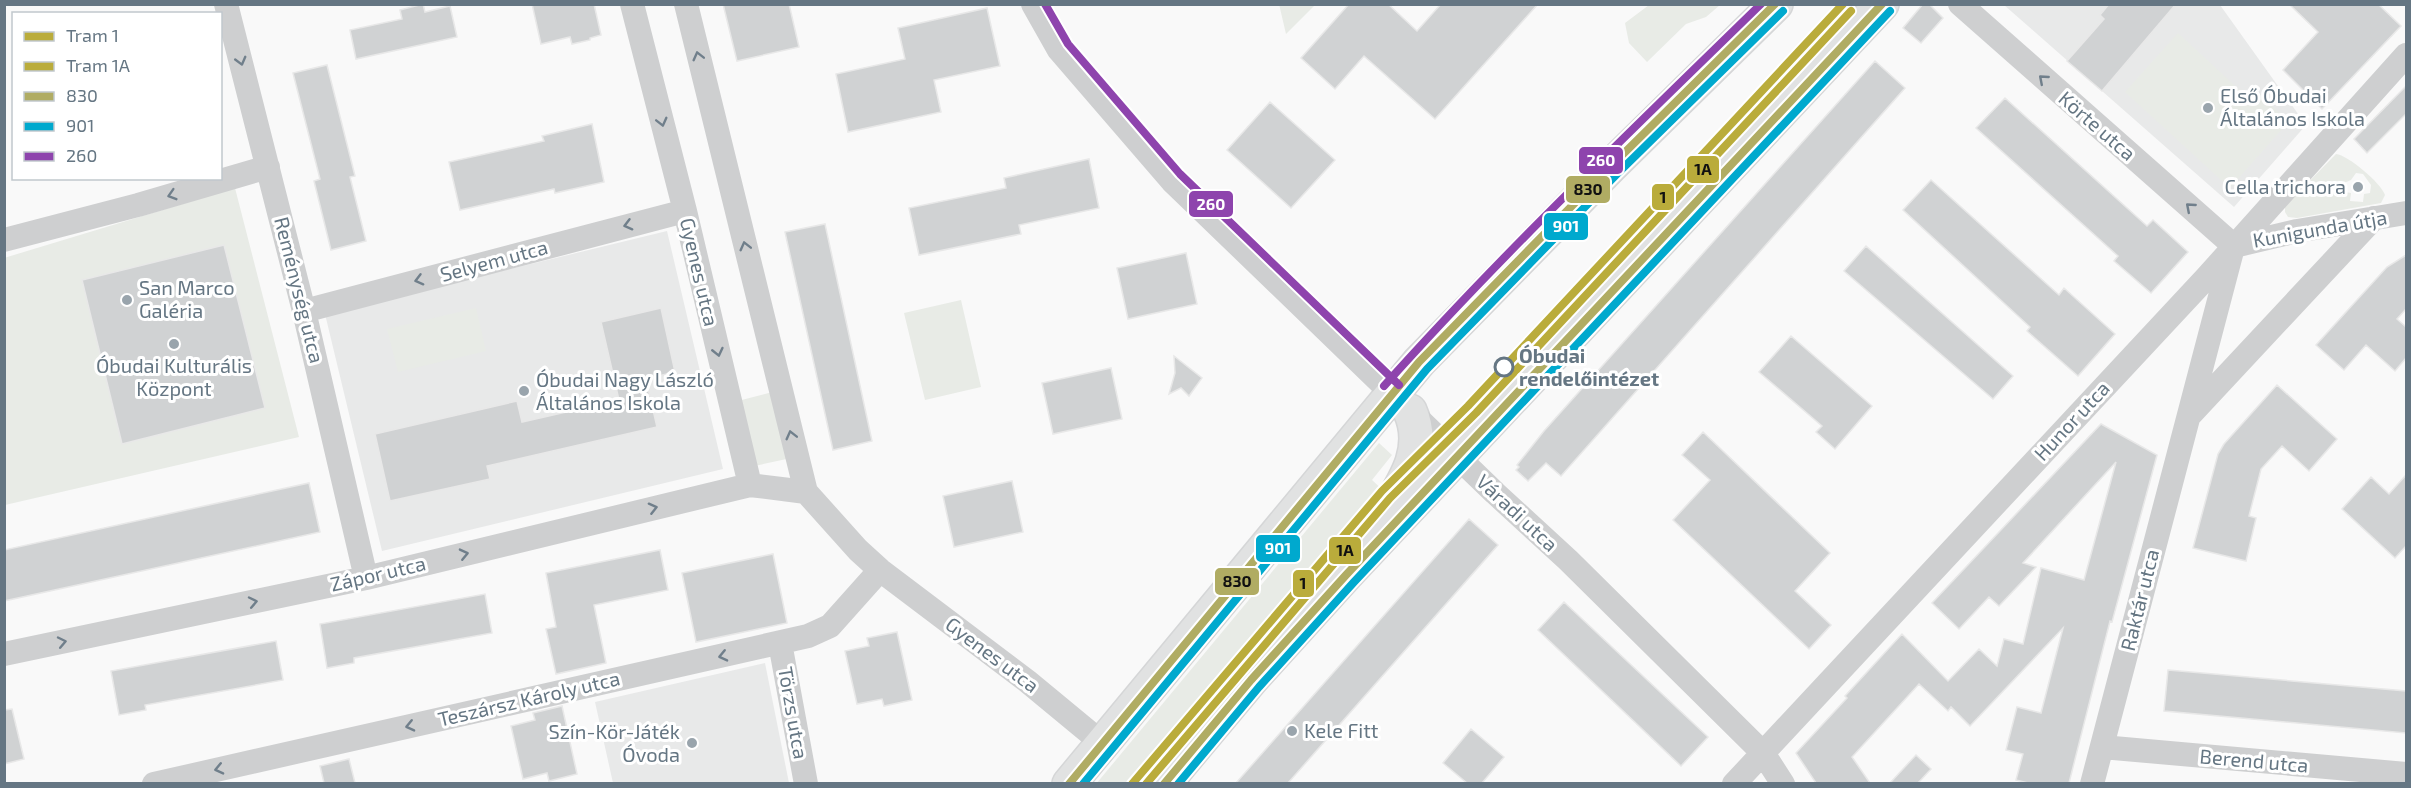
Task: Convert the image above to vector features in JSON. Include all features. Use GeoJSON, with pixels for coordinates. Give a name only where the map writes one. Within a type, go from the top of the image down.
{"type":"FeatureCollection","features":[{"type":"Feature","properties":{"kind":"main road"},"geometry":{"type":"LineString","coordinates":[[1069,783],[1345,453],[1401,402],[1433,347],[1611,166],[1776,4]]}},
{"type":"Feature","properties":{"kind":"main road"},"geometry":{"type":"LineString","coordinates":[[1164,783],[1251,680],[1346,575],[1882,4]]}},
{"type":"Feature","properties":{"kind":"main road"},"geometry":{"type":"LineString","coordinates":[[1346,575],[1402,487],[1410,469],[1417,437],[1401,402]]}},
{"type":"Feature","properties":{"kind":"street","name":"Reménység utca"},"geometry":{"type":"LineString","coordinates":[[226,4],[304,311],[366,578]]}},
{"type":"Feature","properties":{"kind":"street","name":"Gyenes utca"},"geometry":{"type":"LineString","coordinates":[[632,4],[750,485]]}},
{"type":"Feature","properties":{"kind":"street","name":"Gyenes utca"},"geometry":{"type":"LineString","coordinates":[[686,4],[806,492],[858,550],[880,570],[1030,683],[1102,742]]}},
{"type":"Feature","properties":{"kind":"street","name":"Váradi utca"},"geometry":{"type":"LineString","coordinates":[[1033,4],[1059,50],[1172,181],[1560,553],[1763,753],[1783,783]]}},
{"type":"Feature","properties":{"kind":"street","name":"Körte utca"},"geometry":{"type":"LineString","coordinates":[[1960,4],[2234,246]]}},
{"type":"Feature","properties":{"kind":"street","name":"Hunor utca"},"geometry":{"type":"LineString","coordinates":[[1734,783],[2234,246],[2406,56]]}},
{"type":"Feature","properties":{"kind":"street"},"geometry":{"type":"LineString","coordinates":[[4,240],[138,205],[268,167]]}},
{"type":"Feature","properties":{"kind":"street","name":"Selyem utca"},"geometry":{"type":"LineString","coordinates":[[304,311],[684,211]]}},
{"type":"Feature","properties":{"kind":"street","name":"Kunigunda útja"},"geometry":{"type":"LineString","coordinates":[[2234,246],[2277,235],[2406,213]]}},
{"type":"Feature","properties":{"kind":"street","name":"Raktár utca"},"geometry":{"type":"LineString","coordinates":[[2188,417],[2374,218]]}},
{"type":"Feature","properties":{"kind":"street","name":"Raktár utca"},"geometry":{"type":"LineString","coordinates":[[2092,783],[2234,246]]}},
{"type":"Feature","properties":{"kind":"street"},"geometry":{"type":"LineString","coordinates":[[750,485],[806,492]]}},
{"type":"Feature","properties":{"kind":"street","name":"Zápor utca"},"geometry":{"type":"LineString","coordinates":[[4,654],[366,578],[750,485]]}},
{"type":"Feature","properties":{"kind":"street","name":"Teszársz Károly utca"},"geometry":{"type":"LineString","coordinates":[[154,783],[808,636],[830,626],[880,570]]}},
{"type":"Feature","properties":{"kind":"street","name":"Törzs utca"},"geometry":{"type":"LineString","coordinates":[[780,643],[806,783]]}},
{"type":"Feature","properties":{"kind":"street","name":"Berend utca"},"geometry":{"type":"LineString","coordinates":[[2102,747],[2406,774]]}},
{"type":"Feature","properties":{"kind":"shaded area"},"geometry":{"type":"Polygon","coordinates":[[[1279,4],[1315,4],[1315,5],[1286,34],[1279,4]]]}},
{"type":"Feature","properties":{"kind":"shaded area"},"geometry":{"type":"Polygon","coordinates":[[[1649,5],[1720,5],[1706,17],[1686,24],[1647,62],[1629,43],[1625,23],[1649,5]]]}},
{"type":"Feature","properties":{"kind":"shaded area","name":"Első Óbudai Általános Iskola"},"geometry":{"type":"Polygon","coordinates":[[[2004,5],[2220,5],[2306,125],[2234,207],[2004,5]]]}},
{"type":"Feature","properties":{"kind":"shaded area"},"geometry":{"type":"Polygon","coordinates":[[[2178,33],[2247,97],[2254,90],[2289,121],[2230,188],[2125,92],[2178,33]]]}},
{"type":"Feature","properties":{"kind":"shaded area"},"geometry":{"type":"Polygon","coordinates":[[[2336,154],[2364,170],[2385,195],[2381,203],[2297,218],[2288,217],[2285,206],[2336,154]],[[2356,173],[2351,180],[2344,183],[2345,192],[2351,193],[2350,201],[2363,202],[2364,194],[2370,193],[2371,185],[2363,174],[2356,173]]]}},
{"type":"Feature","properties":{"kind":"shaded area"},"geometry":{"type":"Polygon","coordinates":[[[235,188],[299,437],[5,505],[4,258],[235,188]]]}},
{"type":"Feature","properties":{"kind":"shaded area","name":"Óbudai Nagy László Általános Iskola"},"geometry":{"type":"Polygon","coordinates":[[[667,231],[723,469],[382,551],[325,314],[667,231]]]}},
{"type":"Feature","properties":{"kind":"shaded area"},"geometry":{"type":"Polygon","coordinates":[[[961,300],[981,387],[925,400],[904,313],[961,300]]]}},
{"type":"Feature","properties":{"kind":"shaded area"},"geometry":{"type":"Polygon","coordinates":[[[476,308],[486,351],[398,372],[387,329],[476,308]]]}},
{"type":"Feature","properties":{"kind":"shaded area"},"geometry":{"type":"Polygon","coordinates":[[[780,390],[796,457],[745,468],[730,403],[780,390]]]}},
{"type":"Feature","properties":{"kind":"shaded area"},"geometry":{"type":"Polygon","coordinates":[[[1379,443],[1392,455],[1372,480],[1387,494],[1265,630],[1184,725],[1187,729],[1141,783],[1096,784],[1379,443]]]}},
{"type":"Feature","properties":{"kind":"shaded area","name":"Szín-Kör-Játék Óvoda"},"geometry":{"type":"Polygon","coordinates":[[[765,663],[789,783],[613,783],[595,702],[765,663]]]}},
{"type":"Feature","properties":{"kind":"building"},"geometry":{"type":"Polygon","coordinates":[[[423,4],[425,12],[450,6],[457,37],[356,59],[350,30],[402,19],[400,10],[423,4]]]}},
{"type":"Feature","properties":{"kind":"building"},"geometry":{"type":"Polygon","coordinates":[[[532,4],[594,4],[601,35],[572,44],[570,37],[541,44],[532,4]]]}},
{"type":"Feature","properties":{"kind":"building"},"geometry":{"type":"Polygon","coordinates":[[[723,4],[789,4],[799,47],[737,61],[723,4]]]}},
{"type":"Feature","properties":{"kind":"building"},"geometry":{"type":"Polygon","coordinates":[[[1349,4],[1388,4],[1417,31],[1441,4],[1538,4],[1435,119],[1364,56],[1335,89],[1301,58],[1349,4]]]}},
{"type":"Feature","properties":{"kind":"building"},"geometry":{"type":"Polygon","coordinates":[[[1923,4],[1929,4],[1943,18],[1921,43],[1903,28],[1923,4]]]}},
{"type":"Feature","properties":{"kind":"building"},"geometry":{"type":"Polygon","coordinates":[[[2109,4],[2176,4],[2102,91],[2067,61],[2104,19],[2100,15],[2109,4]]]}},
{"type":"Feature","properties":{"kind":"building"},"geometry":{"type":"Polygon","coordinates":[[[2289,4],[2378,4],[2401,26],[2322,109],[2283,70],[2318,32],[2289,4]]]}},
{"type":"Feature","properties":{"kind":"building"},"geometry":{"type":"Polygon","coordinates":[[[987,8],[1000,66],[934,80],[941,112],[848,132],[836,74],[905,59],[898,28],[987,8]]]}},
{"type":"Feature","properties":{"kind":"building"},"geometry":{"type":"Polygon","coordinates":[[[1875,61],[1905,88],[1561,476],[1546,463],[1528,481],[1516,470],[1519,467],[1517,465],[1544,431],[1875,61]]]}},
{"type":"Feature","properties":{"kind":"building"},"geometry":{"type":"Polygon","coordinates":[[[327,65],[355,176],[350,177],[366,241],[331,250],[314,181],[320,179],[293,73],[327,65]]]}},
{"type":"Feature","properties":{"kind":"building"},"geometry":{"type":"Polygon","coordinates":[[[2406,86],[2406,114],[2367,153],[2354,139],[2406,86]]]}},
{"type":"Feature","properties":{"kind":"building"},"geometry":{"type":"Polygon","coordinates":[[[2005,98],[2147,226],[2153,220],[2188,252],[2151,293],[2114,261],[2118,256],[1976,128],[2005,98]]]}},
{"type":"Feature","properties":{"kind":"building"},"geometry":{"type":"Polygon","coordinates":[[[1270,102],[1335,160],[1291,208],[1227,150],[1270,102]]]}},
{"type":"Feature","properties":{"kind":"building"},"geometry":{"type":"Polygon","coordinates":[[[592,124],[604,182],[555,193],[554,189],[460,210],[449,162],[544,141],[542,136],[592,124]]]}},
{"type":"Feature","properties":{"kind":"building"},"geometry":{"type":"Polygon","coordinates":[[[1089,159],[1099,208],[1019,225],[1021,234],[919,255],[909,208],[1006,188],[1004,178],[1089,159]]]}},
{"type":"Feature","properties":{"kind":"building"},"geometry":{"type":"Polygon","coordinates":[[[1931,180],[2059,295],[2064,288],[2115,334],[2078,376],[2027,331],[2030,327],[1903,210],[1931,180]]]}},
{"type":"Feature","properties":{"kind":"building"},"geometry":{"type":"Polygon","coordinates":[[[825,224],[872,441],[833,450],[785,232],[825,224]]]}},
{"type":"Feature","properties":{"kind":"building","name":"Óbudai Kulturális Központ"},"geometry":{"type":"Polygon","coordinates":[[[224,245],[265,408],[122,444],[82,280],[224,245]]]}},
{"type":"Feature","properties":{"kind":"building"},"geometry":{"type":"Polygon","coordinates":[[[1866,246],[2013,376],[1993,399],[1844,271],[1866,246]]]}},
{"type":"Feature","properties":{"kind":"building"},"geometry":{"type":"Polygon","coordinates":[[[1186,253],[1197,304],[1128,319],[1117,268],[1186,253]]]}},
{"type":"Feature","properties":{"kind":"building"},"geometry":{"type":"Polygon","coordinates":[[[2406,255],[2406,309],[2397,319],[2406,327],[2406,358],[2395,371],[2366,345],[2344,370],[2316,345],[2387,267],[2406,255]]]}},
{"type":"Feature","properties":{"kind":"building"},"geometry":{"type":"Polygon","coordinates":[[[661,308],[675,372],[646,379],[657,427],[487,466],[490,479],[390,501],[375,434],[517,401],[522,422],[619,400],[601,322],[661,308]]]}},
{"type":"Feature","properties":{"kind":"building"},"geometry":{"type":"Polygon","coordinates":[[[1791,336],[1872,406],[1835,449],[1816,432],[1822,426],[1759,372],[1791,336]]]}},
{"type":"Feature","properties":{"kind":"building"},"geometry":{"type":"Polygon","coordinates":[[[1174,356],[1202,378],[1189,396],[1181,388],[1169,394],[1175,373],[1174,356]]]}},
{"type":"Feature","properties":{"kind":"building"},"geometry":{"type":"Polygon","coordinates":[[[1111,368],[1122,419],[1053,434],[1042,383],[1111,368]]]}},
{"type":"Feature","properties":{"kind":"building"},"geometry":{"type":"Polygon","coordinates":[[[2277,385],[2337,439],[2309,471],[2282,446],[2261,469],[2249,516],[2256,518],[2246,561],[2193,548],[2218,454],[2224,444],[2277,385]]]}},
{"type":"Feature","properties":{"kind":"building"},"geometry":{"type":"Polygon","coordinates":[[[2101,424],[2157,455],[2112,622],[2110,621],[2069,783],[2028,783],[2016,780],[2023,754],[2006,750],[2017,707],[2041,713],[2063,628],[1970,726],[1951,707],[1948,711],[1919,684],[1852,757],[1870,783],[1816,783],[1796,753],[1902,634],[1948,681],[1979,649],[1997,666],[2004,639],[2023,644],[2041,568],[2084,580],[2116,462],[2023,563],[2036,567],[1999,606],[1989,597],[1959,629],[1932,603],[2101,424]]]}},
{"type":"Feature","properties":{"kind":"building"},"geometry":{"type":"Polygon","coordinates":[[[1703,432],[1830,553],[1795,591],[1831,625],[1809,649],[1673,520],[1710,480],[1682,455],[1703,432]]]}},
{"type":"Feature","properties":{"kind":"building"},"geometry":{"type":"Polygon","coordinates":[[[2406,475],[2406,546],[2395,558],[2342,509],[2371,477],[2389,494],[2406,475]]]}},
{"type":"Feature","properties":{"kind":"building"},"geometry":{"type":"Polygon","coordinates":[[[1012,481],[1023,532],[954,547],[943,496],[1012,481]]]}},
{"type":"Feature","properties":{"kind":"building"},"geometry":{"type":"Polygon","coordinates":[[[309,483],[320,532],[4,601],[4,550],[309,483]]]}},
{"type":"Feature","properties":{"kind":"building"},"geometry":{"type":"Polygon","coordinates":[[[1469,519],[1498,545],[1288,783],[1236,783],[1469,519]]]}},
{"type":"Feature","properties":{"kind":"building"},"geometry":{"type":"Polygon","coordinates":[[[660,550],[668,590],[594,605],[606,663],[556,674],[546,629],[556,627],[546,573],[660,550]]]}},
{"type":"Feature","properties":{"kind":"building"},"geometry":{"type":"Polygon","coordinates":[[[773,554],[787,623],[696,642],[682,573],[773,554]]]}},
{"type":"Feature","properties":{"kind":"building"},"geometry":{"type":"Polygon","coordinates":[[[485,594],[492,633],[354,658],[354,663],[327,668],[320,624],[485,594]]]}},
{"type":"Feature","properties":{"kind":"building"},"geometry":{"type":"Polygon","coordinates":[[[1564,602],[1708,737],[1681,766],[1538,630],[1564,602]]]}},
{"type":"Feature","properties":{"kind":"building"},"geometry":{"type":"Polygon","coordinates":[[[897,632],[912,700],[884,706],[882,699],[857,704],[845,651],[869,646],[867,638],[897,632]]]}},
{"type":"Feature","properties":{"kind":"building"},"geometry":{"type":"Polygon","coordinates":[[[276,641],[283,680],[145,705],[146,710],[119,715],[111,671],[276,641]]]}},
{"type":"Feature","properties":{"kind":"building"},"geometry":{"type":"Polygon","coordinates":[[[2168,670],[2406,691],[2406,733],[2164,711],[2168,670]]]}},
{"type":"Feature","properties":{"kind":"building"},"geometry":{"type":"Polygon","coordinates":[[[562,706],[577,774],[549,781],[547,773],[523,779],[511,726],[535,720],[533,713],[562,706]]]}},
{"type":"Feature","properties":{"kind":"building"},"geometry":{"type":"Polygon","coordinates":[[[12,709],[24,759],[4,764],[4,710],[12,709]]]}},
{"type":"Feature","properties":{"kind":"building"},"geometry":{"type":"Polygon","coordinates":[[[1471,729],[1504,757],[1482,783],[1467,783],[1443,763],[1471,729]]]}},
{"type":"Feature","properties":{"kind":"building"},"geometry":{"type":"Polygon","coordinates":[[[1916,755],[1931,769],[1918,783],[1890,783],[1916,755]]]}},
{"type":"Feature","properties":{"kind":"building"},"geometry":{"type":"Polygon","coordinates":[[[349,759],[355,783],[324,783],[320,766],[349,759]]]}},
{"type":"Feature","properties":{"kind":"tram line","name":"1"},"geometry":{"type":"LineString","coordinates":[[1132,784],[1382,491],[1468,406],[1843,4]]}},
{"type":"Feature","properties":{"kind":"tram line","name":"1A"},"geometry":{"type":"LineString","coordinates":[[1146,784],[1390,498],[1476,413],[1851,11]]}},
{"type":"Feature","properties":{"kind":"transit line","name":"260"},"geometry":{"type":"LineString","coordinates":[[1045,4],[1068,44],[1180,174],[1399,385]]}},
{"type":"Feature","properties":{"kind":"transit line","name":"260"},"geometry":{"type":"LineString","coordinates":[[1384,386],[1522,240],[1761,4]]}},
{"type":"Feature","properties":{"kind":"transit line","name":"830"},"geometry":{"type":"LineString","coordinates":[[1069,784],[1419,362],[1611,166],[1775,4]]}},
{"type":"Feature","properties":{"kind":"transit line","name":"830"},"geometry":{"type":"LineString","coordinates":[[1164,784],[1251,680],[1346,575],[1882,4]]}},
{"type":"Feature","properties":{"kind":"transit line","name":"901"},"geometry":{"type":"LineString","coordinates":[[1083,784],[1427,369],[1618,173],[1783,11]]}},
{"type":"Feature","properties":{"kind":"transit line","name":"901"},"geometry":{"type":"LineString","coordinates":[[1178,784],[1259,687],[1354,582],[1890,11]]}},
{"type":"Feature","properties":{"kind":"place","name":"Első Óbudai Általános Iskola"},"geometry":{"type":"Point","coordinates":[2208,108]}},
{"type":"Feature","properties":{"kind":"place","name":"Cella trichora"},"geometry":{"type":"Point","coordinates":[2358,187]}},
{"type":"Feature","properties":{"kind":"place","name":"San Marco Galéria"},"geometry":{"type":"Point","coordinates":[127,300]}},
{"type":"Feature","properties":{"kind":"place","name":"Óbudai Kulturális Központ"},"geometry":{"type":"Point","coordinates":[174,344]}},
{"type":"Feature","properties":{"kind":"place","name":"Óbudai rendelőintézet"},"geometry":{"type":"Point","coordinates":[1504,367]}},
{"type":"Feature","properties":{"kind":"place","name":"Óbudai Nagy László Általános Iskola"},"geometry":{"type":"Point","coordinates":[524,391]}},
{"type":"Feature","properties":{"kind":"place","name":"Kele Fitt"},"geometry":{"type":"Point","coordinates":[1292,731]}},
{"type":"Feature","properties":{"kind":"place","name":"Szín-Kör-Játék Óvoda"},"geometry":{"type":"Point","coordinates":[692,743]}}]}
